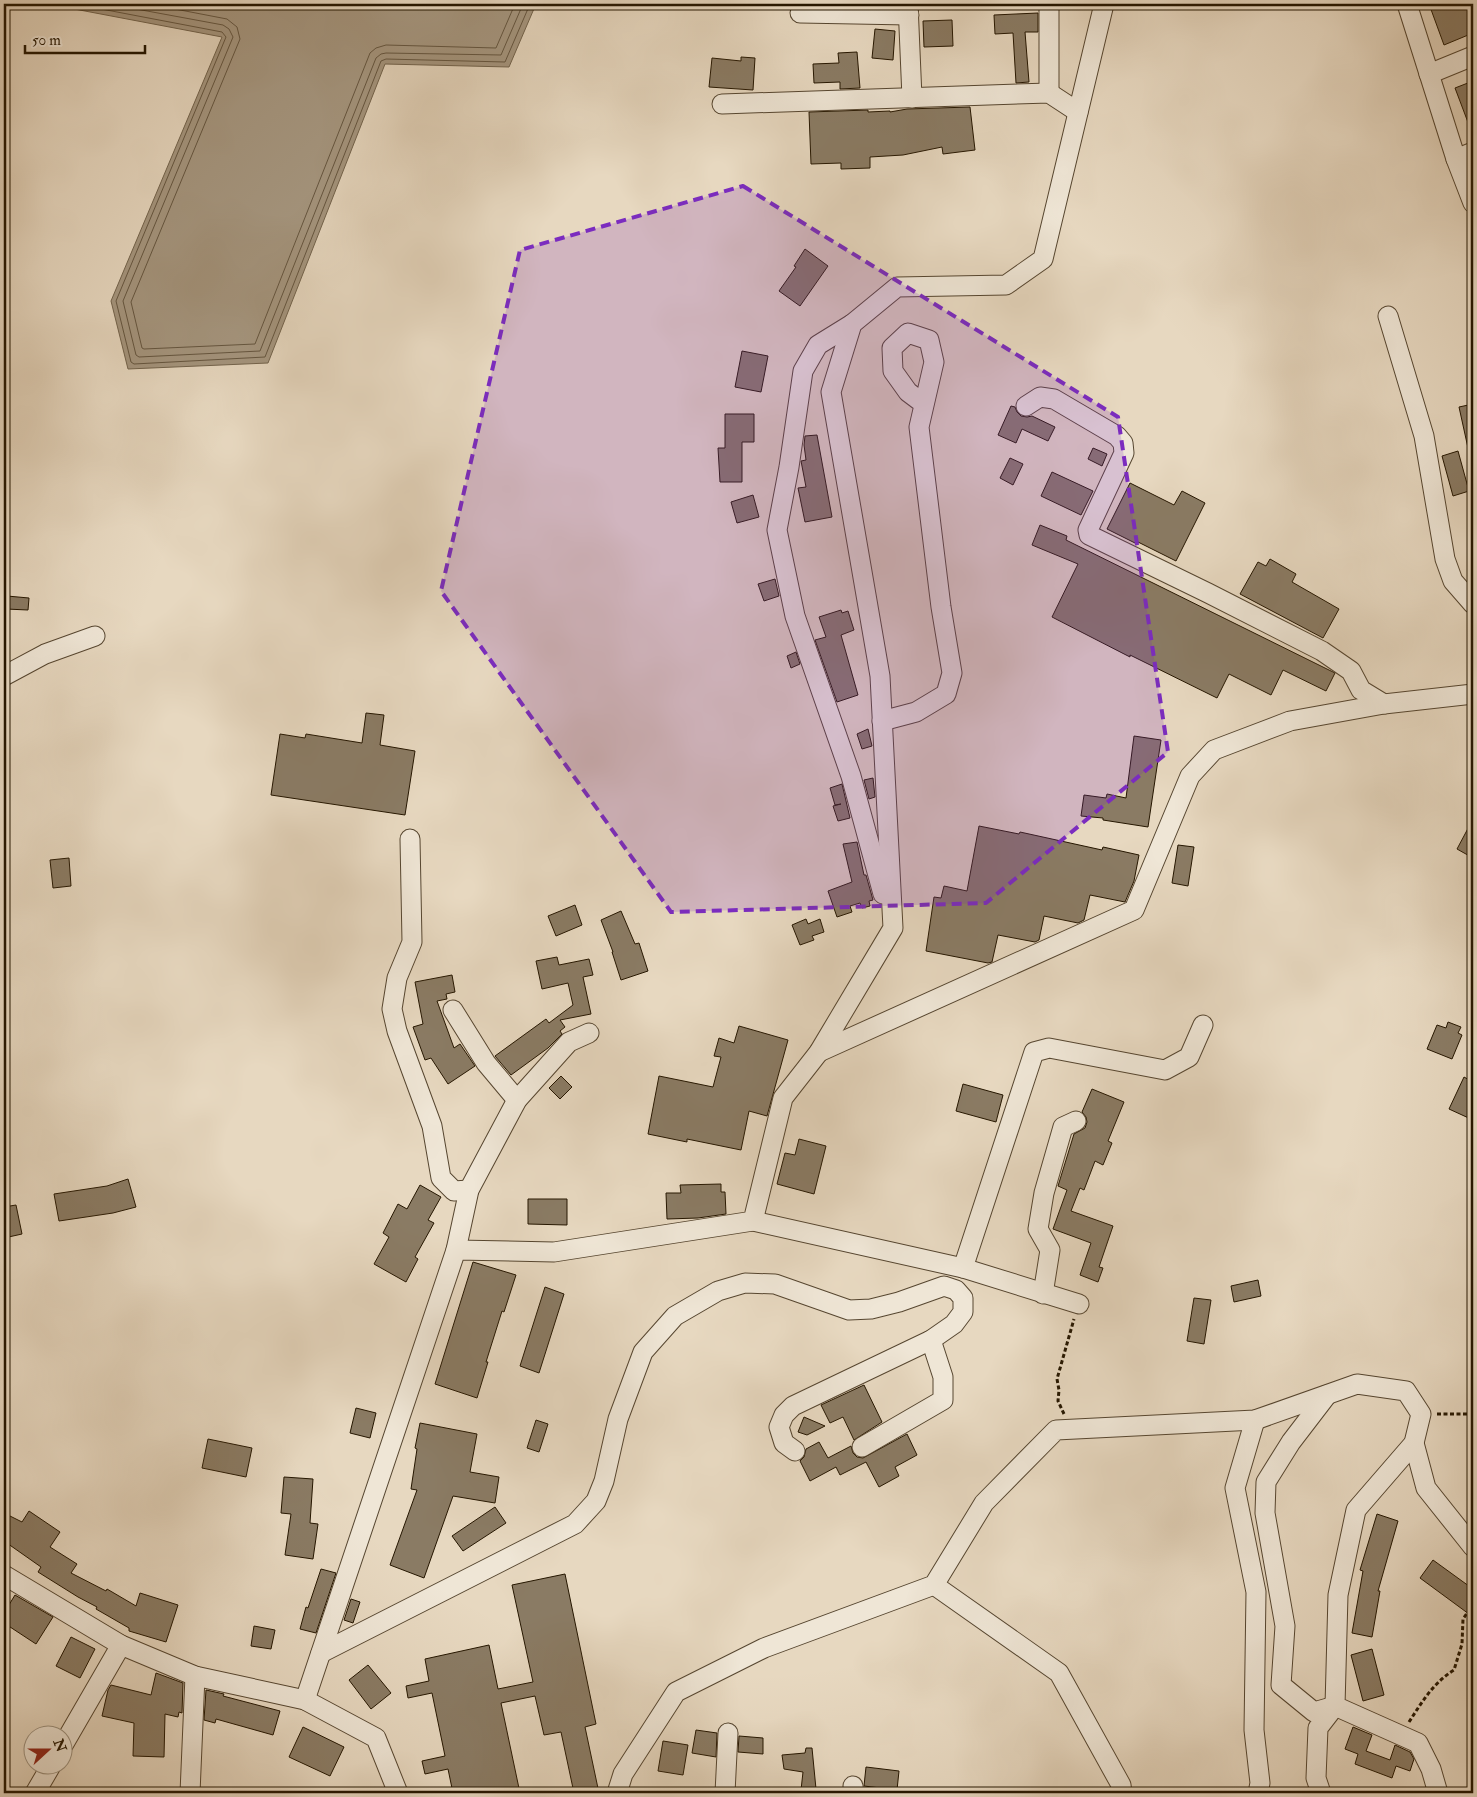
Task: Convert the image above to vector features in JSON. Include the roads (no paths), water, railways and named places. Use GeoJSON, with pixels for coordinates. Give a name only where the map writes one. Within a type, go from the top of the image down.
{"type":"FeatureCollection","features":[{"type":"Feature","properties":{"kind":"street"},"geometry":{"type":"LineString","coordinates":[[1049,4],[1049,93]]}},
{"type":"Feature","properties":{"kind":"street"},"geometry":{"type":"LineString","coordinates":[[893,928],[851,776],[795,616],[776,530],[789,467],[803,372],[818,345],[852,324],[897,287],[1006,285],[1043,259],[1104,4]]}},
{"type":"Feature","properties":{"kind":"street"},"geometry":{"type":"LineString","coordinates":[[1407,4],[1429,74],[1465,156],[1473,203]]}},
{"type":"Feature","properties":{"kind":"street"},"geometry":{"type":"LineString","coordinates":[[800,13],[909,9],[912,98]]}},
{"type":"Feature","properties":{"kind":"street"},"geometry":{"type":"LineString","coordinates":[[1429,74],[1473,56]]}},
{"type":"Feature","properties":{"kind":"street"},"geometry":{"type":"LineString","coordinates":[[722,104],[1049,93],[1078,112]]}},
{"type":"Feature","properties":{"kind":"street"},"geometry":{"type":"LineString","coordinates":[[1388,316],[1424,436],[1445,559],[1454,581],[1473,604]]}},
{"type":"Feature","properties":{"kind":"street"},"geometry":{"type":"LineString","coordinates":[[753,1222],[783,1098],[819,1052],[893,928],[880,676],[831,392],[852,324]]}},
{"type":"Feature","properties":{"kind":"street"},"geometry":{"type":"LineString","coordinates":[[1026,406],[1040,397],[1054,399],[1117,436],[1124,443],[1124,453],[1088,530],[1089,535],[1322,651],[1350,671],[1361,690],[1384,704]]}},
{"type":"Feature","properties":{"kind":"street"},"geometry":{"type":"LineString","coordinates":[[882,721],[916,712],[946,694],[952,673],[941,607],[918,427],[924,404]]}},
{"type":"Feature","properties":{"kind":"street"},"geometry":{"type":"LineString","coordinates":[[4,676],[44,654],[95,636]]}},
{"type":"Feature","properties":{"kind":"street"},"geometry":{"type":"LineString","coordinates":[[819,1052],[1134,910],[1190,776],[1214,750],[1290,721],[1384,704],[1473,694]]}},
{"type":"Feature","properties":{"kind":"street"},"geometry":{"type":"LineString","coordinates":[[410,839],[412,942],[397,978],[392,1009],[397,1031],[432,1126],[441,1178],[454,1191],[469,1190]]}},
{"type":"Feature","properties":{"kind":"street"},"geometry":{"type":"LineString","coordinates":[[453,1010],[486,1064],[518,1100]]}},
{"type":"Feature","properties":{"kind":"street"},"geometry":{"type":"LineString","coordinates":[[963,1268],[1034,1052],[1048,1048],[1165,1070],[1189,1057],[1203,1025]]}},
{"type":"Feature","properties":{"kind":"street"},"geometry":{"type":"LineString","coordinates":[[305,1700],[456,1250],[469,1190],[518,1100],[569,1042],[589,1033]]}},
{"type":"Feature","properties":{"kind":"street"},"geometry":{"type":"LineString","coordinates":[[1043,1294],[1050,1250],[1038,1228],[1044,1193],[1063,1127],[1076,1121]]}},
{"type":"Feature","properties":{"kind":"street"},"geometry":{"type":"LineString","coordinates":[[456,1250],[554,1252],[753,1222],[963,1268],[1078,1304]]}},
{"type":"Feature","properties":{"kind":"street"},"geometry":{"type":"LineString","coordinates":[[321,1653],[575,1524],[596,1501],[604,1481],[618,1419],[643,1352],[675,1316],[718,1291],[744,1283],[776,1284],[849,1310],[880,1307],[944,1286],[956,1290],[963,1298],[963,1312],[954,1324],[931,1340],[793,1406],[784,1415],[779,1427],[784,1443],[795,1451]]}},
{"type":"Feature","properties":{"kind":"street"},"geometry":{"type":"LineString","coordinates":[[862,1448],[943,1400],[943,1377],[931,1340]]}},
{"type":"Feature","properties":{"kind":"street"},"geometry":{"type":"LineString","coordinates":[[617,1793],[624,1774],[676,1692],[764,1648],[934,1585],[984,1503],[1056,1430],[1255,1420],[1357,1384],[1406,1391],[1421,1414],[1414,1443],[1356,1510],[1338,1595],[1334,1706],[1318,1728],[1316,1778],[1321,1793]]}},
{"type":"Feature","properties":{"kind":"street"},"geometry":{"type":"LineString","coordinates":[[1327,1395],[1291,1442],[1266,1482],[1265,1513],[1285,1626],[1281,1685],[1314,1712],[1334,1706],[1418,1743],[1431,1769],[1438,1793]]}},
{"type":"Feature","properties":{"kind":"street"},"geometry":{"type":"LineString","coordinates":[[1255,1420],[1235,1488],[1256,1592],[1254,1730],[1260,1783],[1258,1793]]}},
{"type":"Feature","properties":{"kind":"street"},"geometry":{"type":"LineString","coordinates":[[1414,1443],[1426,1488],[1473,1547]]}},
{"type":"Feature","properties":{"kind":"street"},"geometry":{"type":"LineString","coordinates":[[4,1575],[122,1645],[196,1676],[305,1700],[376,1738],[398,1793]]}},
{"type":"Feature","properties":{"kind":"street"},"geometry":{"type":"LineString","coordinates":[[934,1585],[1059,1673],[1121,1785],[1122,1793]]}},
{"type":"Feature","properties":{"kind":"street"},"geometry":{"type":"LineString","coordinates":[[72,1730],[122,1645]]}},
{"type":"Feature","properties":{"kind":"street"},"geometry":{"type":"LineString","coordinates":[[190,1793],[196,1676]]}},
{"type":"Feature","properties":{"kind":"street"},"geometry":{"type":"LineString","coordinates":[[725,1793],[728,1733]]}},
{"type":"Feature","properties":{"kind":"street"},"geometry":{"type":"LineString","coordinates":[[36,1793],[46,1774]]}},
{"type":"Feature","properties":{"kind":"water"},"geometry":{"type":"Polygon","coordinates":[[[48,4],[536,4],[509,67],[385,64],[268,363],[128,369],[111,301],[222,37],[48,4]]]}}]}
